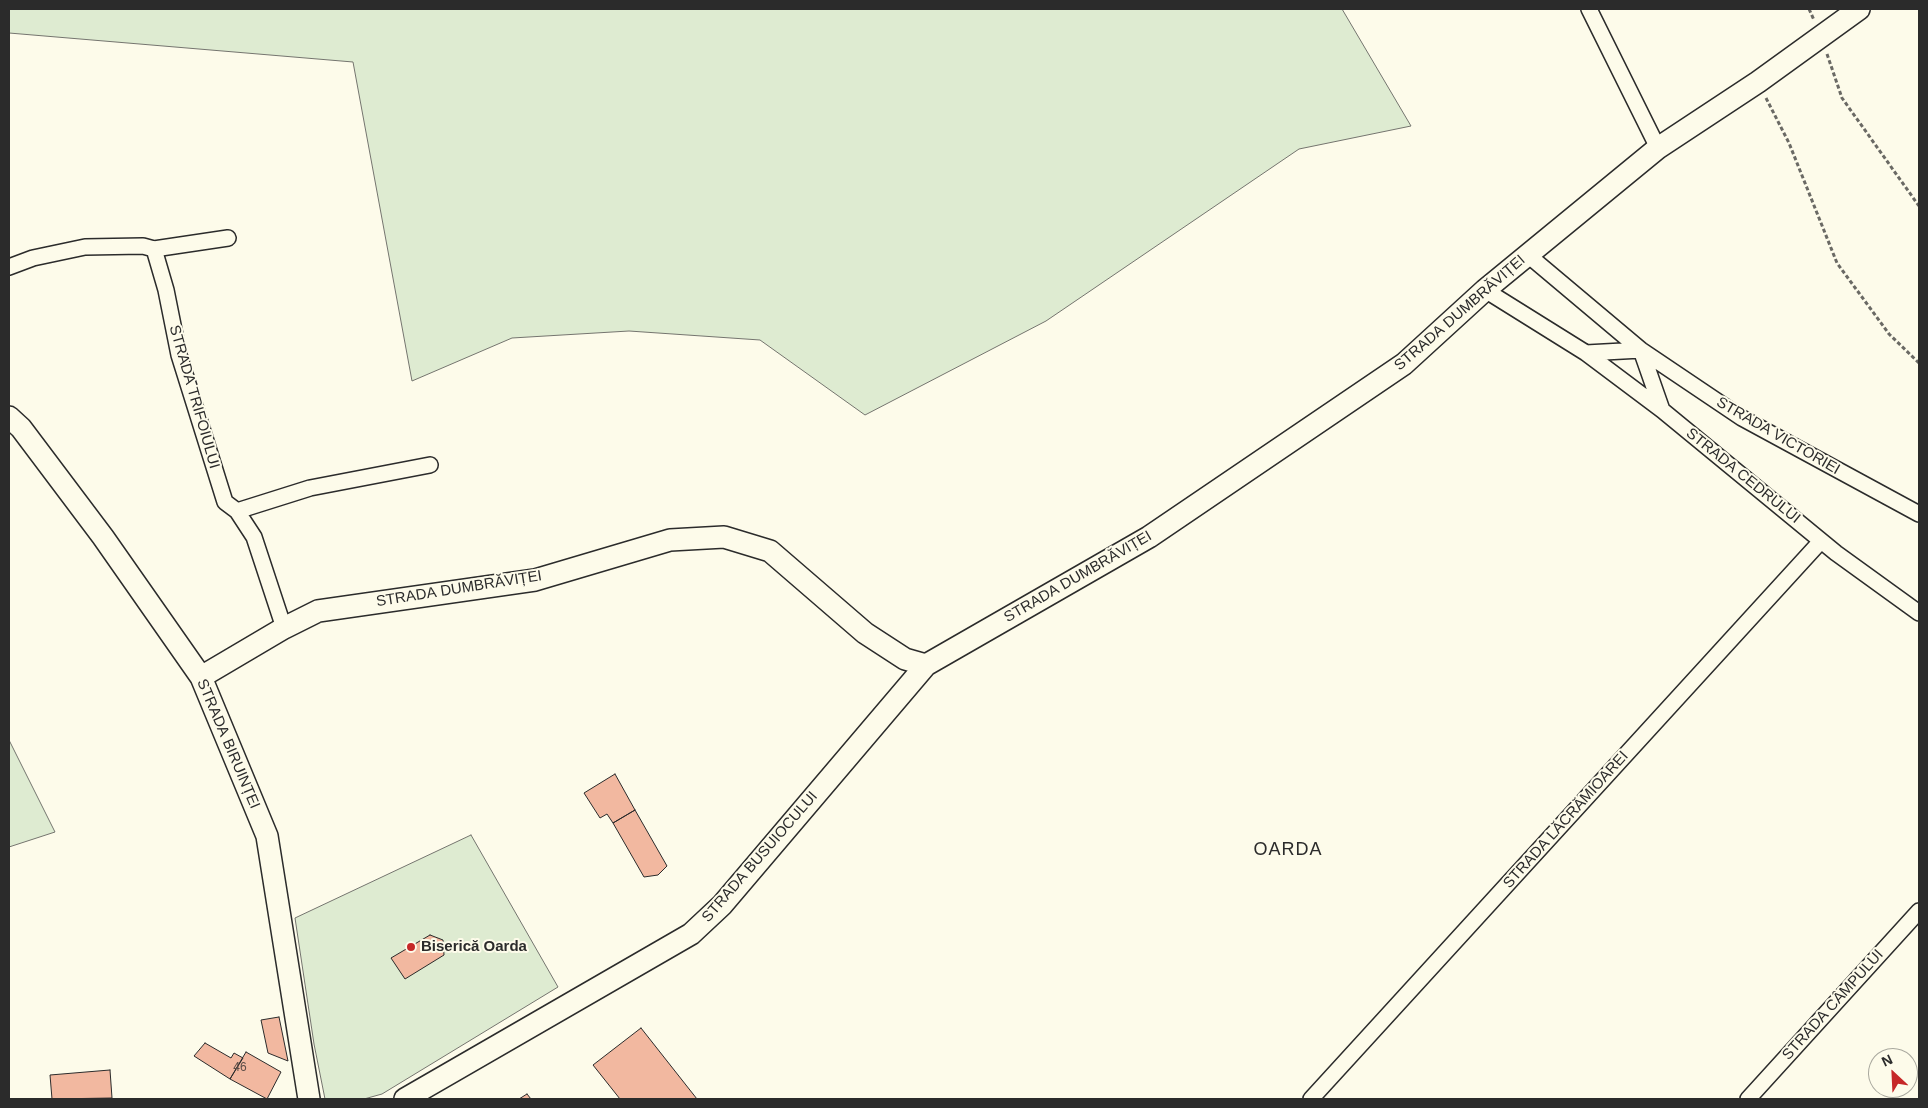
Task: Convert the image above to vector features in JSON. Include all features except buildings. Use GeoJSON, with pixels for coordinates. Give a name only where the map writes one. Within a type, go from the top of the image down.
{"type":"FeatureCollection","features":[{"type":"Feature","properties":{"kind":"main road","name":"STRADA DUMBRĂVIȚEI"},"geometry":{"type":"LineString","coordinates":[[201,677],[284,628],[318,611],[534,580],[670,540],[724,537],[770,551],[865,633],[905,660],[926,665],[1149,537],[1404,364],[1484,290],[1658,148],[1758,82],[1859,9]]}},
{"type":"Feature","properties":{"kind":"main road","name":"STRADA BIRUINȚEI"},"geometry":{"type":"LineString","coordinates":[[9,417],[21,428],[103,537],[201,677],[267,836],[309,1099]]}},
{"type":"Feature","properties":{"kind":"main road","name":"STRADA BUSUIOCULUI"},"geometry":{"type":"LineString","coordinates":[[405,1099],[691,934],[722,905],[926,665]]}},
{"type":"Feature","properties":{"kind":"street"},"geometry":{"type":"LineString","coordinates":[[1589,9],[1658,148]]}},
{"type":"Feature","properties":{"kind":"street"},"geometry":{"type":"LineString","coordinates":[[9,267],[33,258],[85,247],[143,246],[154,249],[228,238]]}},
{"type":"Feature","properties":{"kind":"street","name":"STRADA TRIFOIULUI"},"geometry":{"type":"LineString","coordinates":[[154,249],[166,290],[179,355],[202,432],[226,502],[237,510],[254,537],[284,628]]}},
{"type":"Feature","properties":{"kind":"street","name":"STRADA VICTORIEI"},"geometry":{"type":"LineString","coordinates":[[1528,255],[1641,350],[1742,418],[1919,514]]}},
{"type":"Feature","properties":{"kind":"street","name":"STRADA CEDRULUI"},"geometry":{"type":"LineString","coordinates":[[1484,290],[1586,353],[1662,410],[1822,541],[1919,612]]}},
{"type":"Feature","properties":{"kind":"street"},"geometry":{"type":"LineString","coordinates":[[1586,353],[1641,350],[1662,410]]}},
{"type":"Feature","properties":{"kind":"street"},"geometry":{"type":"LineString","coordinates":[[237,510],[310,488],[430,465]]}},
{"type":"Feature","properties":{"kind":"street","name":"STRADA LĂCRĂMIOAREI"},"geometry":{"type":"LineString","coordinates":[[1311,1099],[1822,541]]}},
{"type":"Feature","properties":{"kind":"street","name":"STRADA CÂMPULUI"},"geometry":{"type":"LineString","coordinates":[[1748,1099],[1919,911]]}},
{"type":"Feature","properties":{"kind":"path"},"geometry":{"type":"LineString","coordinates":[[1809,9],[1842,98],[1919,206]]}},
{"type":"Feature","properties":{"kind":"path"},"geometry":{"type":"LineString","coordinates":[[1758,82],[1789,143],[1836,262],[1889,334],[1919,363]]}},
{"type":"Feature","properties":{"kind":"green space"},"geometry":{"type":"Polygon","coordinates":[[[9,9],[1342,9],[1411,126],[1299,149],[1046,321],[865,415],[760,340],[629,331],[512,338],[412,381],[353,62],[9,33],[9,9]]]}},
{"type":"Feature","properties":{"kind":"green space"},"geometry":{"type":"Polygon","coordinates":[[[9,740],[55,832],[9,847],[9,740]]]}},
{"type":"Feature","properties":{"kind":"green space"},"geometry":{"type":"Polygon","coordinates":[[[471,835],[558,987],[382,1094],[364,1099],[325,1099],[314,1044],[295,918],[471,835]]]}},
{"type":"Feature","properties":{"kind":"place","name":"Biserică Oarda"},"geometry":{"type":"Point","coordinates":[411,947]}},
{"type":"Feature","properties":{"kind":"district","name":"OARDA"},"geometry":{"type":"Point","coordinates":[1288,850]}}]}
